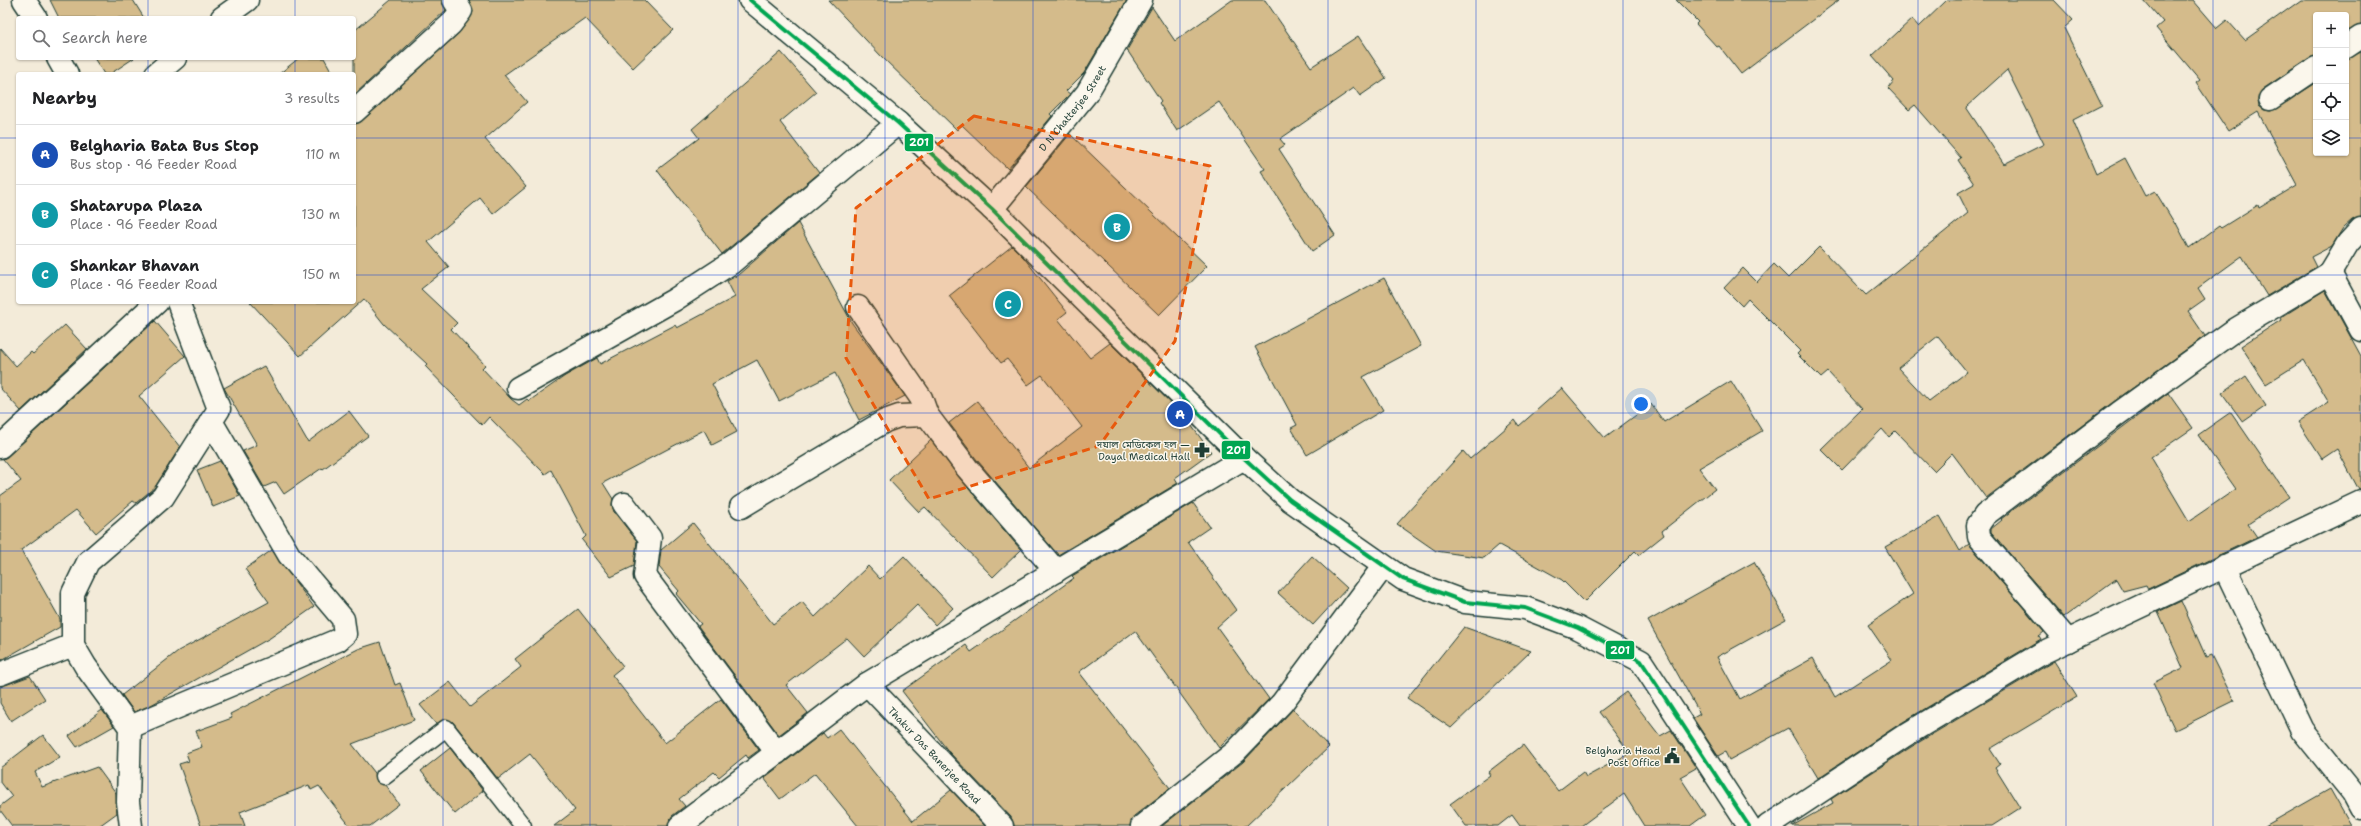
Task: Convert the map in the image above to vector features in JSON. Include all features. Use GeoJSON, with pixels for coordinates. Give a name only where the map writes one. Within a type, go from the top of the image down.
{"type":"FeatureCollection","features":[{"type":"Feature","properties":{"kind":"street"},"geometry":{"type":"LineString","coordinates":[[24,0],[35,16]]}},
{"type":"Feature","properties":{"kind":"street"},"geometry":{"type":"LineString","coordinates":[[225,16],[247,0]]}},
{"type":"Feature","properties":{"kind":"street"},"geometry":{"type":"LineString","coordinates":[[356,110],[451,24],[461,11],[454,0]]}},
{"type":"Feature","properties":{"kind":"street"},"geometry":{"type":"LineString","coordinates":[[750,0],[898,123],[992,209],[1244,458],[1290,500],[1383,567],[1404,579],[1465,602],[1525,608],[1578,628],[1641,661],[1749,826]]}},
{"type":"Feature","properties":{"kind":"street","name":"D N Chatterjee Street"},"geometry":{"type":"LineString","coordinates":[[992,209],[1087,93],[1141,0]]}},
{"type":"Feature","properties":{"kind":"street"},"geometry":{"type":"LineString","coordinates":[[2349,45],[2361,37]]}},
{"type":"Feature","properties":{"kind":"street"},"geometry":{"type":"LineString","coordinates":[[59,60],[65,72]]}},
{"type":"Feature","properties":{"kind":"street"},"geometry":{"type":"LineString","coordinates":[[158,72],[173,60]]}},
{"type":"Feature","properties":{"kind":"street"},"geometry":{"type":"LineString","coordinates":[[2270,99],[2313,70]]}},
{"type":"Feature","properties":{"kind":"street"},"geometry":{"type":"LineString","coordinates":[[518,388],[674,300],[731,263],[898,123]]}},
{"type":"Feature","properties":{"kind":"street"},"geometry":{"type":"LineString","coordinates":[[2068,641],[1979,537],[1978,525],[1985,515],[2119,413],[2233,331],[2330,273],[2348,243],[2361,229]]}},
{"type":"Feature","properties":{"kind":"street"},"geometry":{"type":"LineString","coordinates":[[2330,273],[2361,330]]}},
{"type":"Feature","properties":{"kind":"street"},"geometry":{"type":"LineString","coordinates":[[0,447],[155,304]]}},
{"type":"Feature","properties":{"kind":"street"},"geometry":{"type":"LineString","coordinates":[[131,826],[128,802],[130,727],[86,667],[73,645],[73,593],[88,562],[163,497],[219,408],[179,304]]}},
{"type":"Feature","properties":{"kind":"street"},"geometry":{"type":"LineString","coordinates":[[858,307],[921,398],[927,416],[967,468],[1056,571]]}},
{"type":"Feature","properties":{"kind":"street"},"geometry":{"type":"LineString","coordinates":[[741,507],[885,421],[899,416],[927,416]]}},
{"type":"Feature","properties":{"kind":"street"},"geometry":{"type":"LineString","coordinates":[[130,727],[338,640],[346,634],[343,619],[289,555],[211,421]]}},
{"type":"Feature","properties":{"kind":"street"},"geometry":{"type":"LineString","coordinates":[[680,826],[867,684],[1244,458]]}},
{"type":"Feature","properties":{"kind":"street"},"geometry":{"type":"LineString","coordinates":[[1768,826],[1904,736],[2044,652],[2361,502]]}},
{"type":"Feature","properties":{"kind":"street"},"geometry":{"type":"LineString","coordinates":[[624,504],[650,538],[644,576],[777,753]]}},
{"type":"Feature","properties":{"kind":"street"},"geometry":{"type":"LineString","coordinates":[[2224,566],[2302,730],[2353,793],[2361,808]]}},
{"type":"Feature","properties":{"kind":"street"},"geometry":{"type":"LineString","coordinates":[[1142,826],[1235,752],[1282,703],[1383,567]]}},
{"type":"Feature","properties":{"kind":"street"},"geometry":{"type":"LineString","coordinates":[[0,674],[73,645]]}},
{"type":"Feature","properties":{"kind":"street","name":"Thakur Das Banerjee Road"},"geometry":{"type":"LineString","coordinates":[[867,684],[1002,826]]}},
{"type":"Feature","properties":{"kind":"lane"},"geometry":{"type":"LineString","coordinates":[[384,776],[446,728],[523,826]]}},
{"type":"Feature","properties":{"kind":"highlighted area"},"geometry":{"type":"Polygon","coordinates":[[[974,116],[1210,166],[1175,341],[1099,446],[929,499],[846,358],[856,208],[974,116]]]}},
{"type":"Feature","properties":{"kind":"building"},"geometry":{"type":"Polygon","coordinates":[[[50,0],[133,0],[143,16],[58,16],[50,0]]]}},
{"type":"Feature","properties":{"kind":"building"},"geometry":{"type":"Polygon","coordinates":[[[391,0],[442,0],[446,10],[356,93],[356,72],[354,72],[354,60],[356,60],[356,29],[391,0]]]}},
{"type":"Feature","properties":{"kind":"building"},"geometry":{"type":"Polygon","coordinates":[[[469,0],[644,0],[673,30],[633,68],[585,18],[504,75],[527,102],[485,139],[526,187],[493,214],[480,198],[428,242],[449,267],[421,289],[457,323],[451,329],[485,365],[482,368],[511,399],[519,405],[527,399],[529,401],[565,376],[597,358],[600,364],[675,325],[677,328],[735,297],[727,281],[738,275],[798,223],[852,323],[905,396],[859,420],[835,373],[779,401],[757,360],[712,384],[737,432],[712,445],[704,430],[603,483],[613,499],[612,505],[614,512],[637,541],[634,566],[611,577],[582,540],[586,536],[551,470],[545,474],[489,417],[482,425],[425,366],[427,364],[384,324],[364,299],[300,356],[252,304],[356,304],[356,123],[362,121],[459,33],[473,12],[469,0]]]}},
{"type":"Feature","properties":{"kind":"building"},"geometry":{"type":"Polygon","coordinates":[[[828,0],[1127,0],[1084,73],[1066,91],[1070,94],[1050,114],[1052,116],[1008,169],[962,125],[957,130],[882,57],[828,0]]]}},
{"type":"Feature","properties":{"kind":"building"},"geometry":{"type":"Polygon","coordinates":[[[1232,0],[1265,0],[1311,67],[1358,36],[1386,78],[1360,96],[1354,88],[1280,139],[1285,145],[1279,149],[1335,235],[1312,251],[1261,171],[1265,169],[1219,102],[1177,131],[1159,103],[1161,101],[1127,50],[1152,7],[1175,41],[1232,0]]]}},
{"type":"Feature","properties":{"kind":"building"},"geometry":{"type":"Polygon","coordinates":[[[1676,0],[1839,0],[1741,74],[1719,46],[1717,47],[1696,24],[1698,22],[1676,0]]]}},
{"type":"Feature","properties":{"kind":"building"},"geometry":{"type":"Polygon","coordinates":[[[1947,0],[2054,0],[2073,20],[2064,28],[2102,105],[2073,120],[2096,174],[2125,158],[2145,196],[2155,191],[2175,224],[2176,223],[2189,248],[2219,226],[2221,228],[2258,205],[2259,208],[2297,185],[2258,112],[2228,131],[2196,83],[2200,80],[2156,28],[2163,22],[2144,0],[2193,0],[2217,28],[2227,20],[2245,40],[2301,0],[2361,0],[2361,25],[2349,31],[2349,12],[2313,12],[2313,57],[2309,58],[2263,89],[2258,99],[2259,106],[2264,110],[2271,111],[2313,85],[2313,156],[2349,156],[2349,58],[2361,52],[2361,217],[2352,220],[2343,228],[2332,246],[2311,257],[2316,267],[2267,296],[2242,256],[2198,288],[2205,299],[2188,311],[2205,336],[2112,403],[1986,498],[1952,453],[1934,471],[1895,431],[1889,437],[1882,429],[1842,470],[1821,449],[1862,409],[1828,372],[1821,378],[1797,354],[1800,351],[1748,299],[1742,306],[1724,288],[1743,268],[1757,282],[1774,264],[1788,278],[1819,247],[1866,295],[1968,213],[1958,193],[1974,184],[1958,160],[1961,158],[1915,105],[1909,110],[1888,88],[1894,81],[1872,56],[1912,19],[1919,27],[1947,0]],[[2007,70],[1966,107],[2004,164],[2044,144],[2007,70]],[[1938,336],[1898,368],[1929,401],[1967,372],[1938,336]]]}},
{"type":"Feature","properties":{"kind":"building"},"geometry":{"type":"Polygon","coordinates":[[[781,52],[816,92],[780,122],[819,173],[722,254],[657,170],[699,138],[692,129],[781,52]]]}},
{"type":"Feature","properties":{"kind":"building"},"geometry":{"type":"Polygon","coordinates":[[[95,60],[131,60],[113,72],[103,72],[95,60]]]}},
{"type":"Feature","properties":{"kind":"building"},"geometry":{"type":"Polygon","coordinates":[[[296,60],[325,60],[332,72],[282,72],[296,60]]]}},
{"type":"Feature","properties":{"kind":"building"},"geometry":{"type":"Polygon","coordinates":[[[1070,134],[1207,266],[1159,315],[1026,187],[1070,134]]]}},
{"type":"Feature","properties":{"kind":"building"},"geometry":{"type":"Polygon","coordinates":[[[1012,246],[1024,258],[1067,312],[1058,319],[1090,358],[1110,343],[1185,417],[1211,452],[1175,478],[1178,483],[1058,555],[977,460],[949,423],[977,401],[1029,468],[1082,427],[1042,375],[1028,385],[1007,359],[1001,363],[949,296],[1012,246]]]}},
{"type":"Feature","properties":{"kind":"building"},"geometry":{"type":"Polygon","coordinates":[[[1384,278],[1421,346],[1363,377],[1383,410],[1307,455],[1291,428],[1297,425],[1255,347],[1384,278]]]}},
{"type":"Feature","properties":{"kind":"building"},"geometry":{"type":"Polygon","coordinates":[[[2325,290],[2361,356],[2361,490],[2359,490],[2337,449],[2322,459],[2298,422],[2329,402],[2304,360],[2266,384],[2241,346],[2281,320],[2280,318],[2325,290]]]}},
{"type":"Feature","properties":{"kind":"building"},"geometry":{"type":"Polygon","coordinates":[[[155,321],[185,356],[139,396],[180,447],[155,487],[136,503],[133,501],[96,533],[76,510],[21,550],[60,619],[60,627],[0,661],[0,496],[21,481],[3,459],[155,321]]]}},
{"type":"Feature","properties":{"kind":"building"},"geometry":{"type":"Polygon","coordinates":[[[65,325],[87,349],[21,411],[0,388],[0,348],[16,366],[31,352],[33,354],[65,325]]]}},
{"type":"Feature","properties":{"kind":"building"},"geometry":{"type":"Polygon","coordinates":[[[264,366],[308,442],[349,411],[368,436],[323,469],[322,468],[284,494],[276,482],[264,487],[243,451],[257,445],[224,388],[264,366]]]}},
{"type":"Feature","properties":{"kind":"building"},"geometry":{"type":"Polygon","coordinates":[[[2246,376],[2266,406],[2243,422],[2222,393],[2246,376]]]}},
{"type":"Feature","properties":{"kind":"building"},"geometry":{"type":"Polygon","coordinates":[[[1731,381],[1762,431],[1699,468],[1715,489],[1662,531],[1664,535],[1639,555],[1635,551],[1584,602],[1562,580],[1499,545],[1484,558],[1436,551],[1397,524],[1463,451],[1470,459],[1515,420],[1519,426],[1562,388],[1605,438],[1651,404],[1664,422],[1731,381]]]}},
{"type":"Feature","properties":{"kind":"building"},"geometry":{"type":"Polygon","coordinates":[[[2168,393],[2193,428],[2151,457],[2189,521],[2236,489],[2198,435],[2231,412],[2289,497],[2248,524],[2257,537],[2148,589],[2146,585],[2123,591],[2116,579],[2064,617],[1991,532],[1991,529],[2002,520],[2001,519],[2168,393]]]}},
{"type":"Feature","properties":{"kind":"building"},"geometry":{"type":"Polygon","coordinates":[[[931,440],[958,476],[1021,550],[993,577],[925,507],[919,512],[889,480],[931,440]]]}},
{"type":"Feature","properties":{"kind":"building"},"geometry":{"type":"Polygon","coordinates":[[[220,461],[240,496],[213,507],[197,470],[220,461]]]}},
{"type":"Feature","properties":{"kind":"building"},"geometry":{"type":"Polygon","coordinates":[[[1193,503],[1210,527],[1188,542],[1236,610],[1217,627],[1269,699],[1219,748],[1135,631],[1079,672],[1170,788],[1134,816],[1130,826],[1014,826],[1011,817],[949,752],[902,691],[966,645],[971,652],[1074,578],[1072,576],[1193,503]]]}},
{"type":"Feature","properties":{"kind":"building"},"geometry":{"type":"Polygon","coordinates":[[[1940,516],[1960,551],[1969,544],[2044,632],[2039,636],[2041,639],[1898,725],[1818,778],[1788,728],[1729,760],[1725,752],[1718,756],[1693,718],[1700,714],[1648,621],[1754,562],[1786,619],[1717,657],[1740,699],[1813,658],[1835,697],[1892,660],[1868,625],[1913,594],[1885,547],[1940,516]]]}},
{"type":"Feature","properties":{"kind":"building"},"geometry":{"type":"Polygon","coordinates":[[[693,523],[773,624],[802,602],[815,617],[868,566],[880,579],[904,556],[953,608],[935,625],[917,605],[864,656],[847,638],[786,685],[808,713],[779,735],[698,626],[701,624],[676,594],[679,591],[659,567],[661,550],[693,523]]]}},
{"type":"Feature","properties":{"kind":"building"},"geometry":{"type":"Polygon","coordinates":[[[272,550],[314,607],[270,638],[151,705],[134,712],[122,695],[178,651],[269,602],[245,569],[272,550]]]}},
{"type":"Feature","properties":{"kind":"building"},"geometry":{"type":"Polygon","coordinates":[[[1312,556],[1347,588],[1313,625],[1278,593],[1312,556]]]}},
{"type":"Feature","properties":{"kind":"building"},"geometry":{"type":"Polygon","coordinates":[[[2181,601],[2206,657],[2211,655],[2234,701],[2175,730],[2153,683],[2183,668],[2158,612],[2181,601]]]}},
{"type":"Feature","properties":{"kind":"building"},"geometry":{"type":"Polygon","coordinates":[[[578,609],[623,666],[612,675],[665,743],[721,699],[759,750],[748,758],[746,755],[719,777],[714,772],[679,799],[685,806],[672,816],[668,826],[554,826],[575,810],[530,754],[498,779],[453,722],[445,719],[436,724],[420,705],[450,682],[470,707],[521,667],[515,659],[578,609]]]}},
{"type":"Feature","properties":{"kind":"building"},"geometry":{"type":"Polygon","coordinates":[[[1464,627],[1531,651],[1451,728],[1407,698],[1464,627]]]}},
{"type":"Feature","properties":{"kind":"building"},"geometry":{"type":"Polygon","coordinates":[[[380,642],[395,685],[400,683],[414,720],[352,744],[375,773],[377,782],[385,785],[399,804],[370,826],[350,826],[319,786],[311,790],[309,785],[240,812],[245,826],[201,826],[179,764],[189,761],[186,753],[202,747],[196,731],[232,718],[230,714],[358,649],[380,642]]]}},
{"type":"Feature","properties":{"kind":"building"},"geometry":{"type":"Polygon","coordinates":[[[2054,661],[2077,697],[1990,749],[2000,764],[1995,768],[2020,808],[1992,826],[1792,826],[1833,803],[1831,799],[1911,747],[2054,661]]]}},
{"type":"Feature","properties":{"kind":"building"},"geometry":{"type":"Polygon","coordinates":[[[30,676],[45,699],[11,721],[0,703],[0,687],[30,676]]]}},
{"type":"Feature","properties":{"kind":"building"},"geometry":{"type":"Polygon","coordinates":[[[1626,692],[1660,736],[1671,730],[1696,768],[1680,777],[1705,815],[1690,826],[1644,826],[1624,794],[1581,826],[1520,826],[1512,815],[1498,826],[1466,826],[1450,804],[1490,775],[1488,772],[1523,745],[1558,791],[1583,772],[1586,777],[1630,753],[1599,712],[1626,692]]]}},
{"type":"Feature","properties":{"kind":"building"},"geometry":{"type":"Polygon","coordinates":[[[1293,709],[1329,747],[1246,826],[1162,826],[1243,762],[1293,709]]]}},
{"type":"Feature","properties":{"kind":"building"},"geometry":{"type":"Polygon","coordinates":[[[102,710],[114,726],[77,747],[69,736],[102,710]]]}},
{"type":"Feature","properties":{"kind":"building"},"geometry":{"type":"Polygon","coordinates":[[[839,729],[913,821],[951,790],[985,826],[858,826],[815,773],[780,799],[764,778],[823,733],[827,738],[839,729]]]}},
{"type":"Feature","properties":{"kind":"building"},"geometry":{"type":"Polygon","coordinates":[[[43,735],[60,757],[35,772],[42,787],[97,767],[116,793],[117,813],[99,826],[12,826],[0,810],[0,806],[12,797],[0,781],[0,768],[43,735]]]}},
{"type":"Feature","properties":{"kind":"building"},"geometry":{"type":"Polygon","coordinates":[[[450,748],[483,791],[455,814],[421,771],[450,748]]]}},
{"type":"Feature","properties":{"kind":"building"},"geometry":{"type":"Polygon","coordinates":[[[2330,789],[2351,826],[2265,826],[2330,789]]]}},
{"type":"Feature","properties":{"kind":"transit line","name":"201"},"geometry":{"type":"LineString","coordinates":[[750,0],[898,123],[992,209],[1244,458],[1290,500],[1403,579],[1465,602],[1525,608],[1578,628],[1641,661],[1749,826]]}},
{"type":"Feature","properties":{"kind":"place","name":"Shatarupa Plaza"},"geometry":{"type":"Point","coordinates":[1117,227]}},
{"type":"Feature","properties":{"kind":"place","name":"Shankar Bhavan"},"geometry":{"type":"Point","coordinates":[1008,304]}},
{"type":"Feature","properties":{"kind":"place","name":"Belgharia Bata Bus Stop"},"geometry":{"type":"Point","coordinates":[1180,414]}},
{"type":"Feature","properties":{"kind":"place","name":"দয়াল মেডিকেল হল — Dayal Medical Hall"},"geometry":{"type":"Point","coordinates":[1202,450]}},
{"type":"Feature","properties":{"kind":"place","name":"Belgharia Head Post Office"},"geometry":{"type":"Point","coordinates":[1672,756]}}]}
